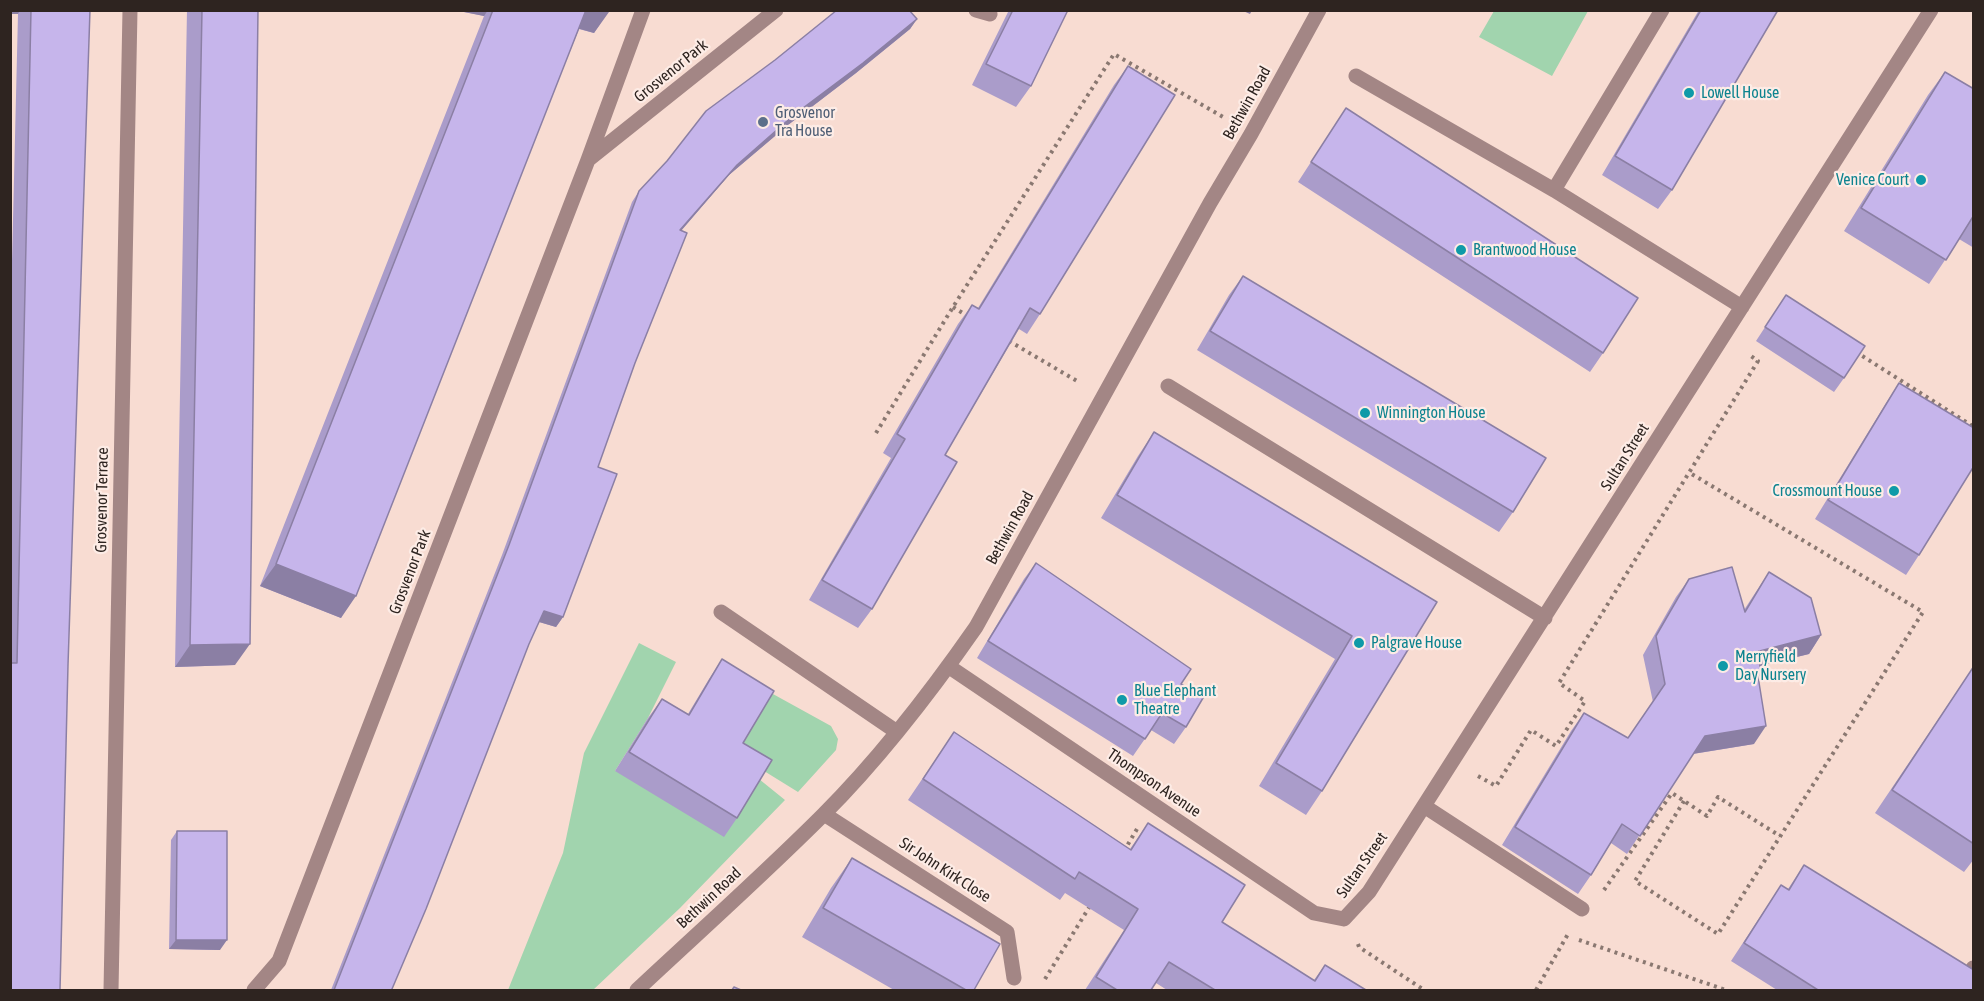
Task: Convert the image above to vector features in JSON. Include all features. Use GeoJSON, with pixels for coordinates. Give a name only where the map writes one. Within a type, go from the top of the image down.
{"type":"FeatureCollection","features":[{"type":"Feature","properties":{"kind":"street","name":"Grosvenor Terrace"},"geometry":{"type":"LineString","coordinates":[[111,990],[130,10]]}},
{"type":"Feature","properties":{"kind":"street","name":"Grosvenor Park"},"geometry":{"type":"LineString","coordinates":[[254,990],[279,962],[644,10]]}},
{"type":"Feature","properties":{"kind":"street","name":"Grosvenor Park"},"geometry":{"type":"LineString","coordinates":[[588,160],[776,10]]}},
{"type":"Feature","properties":{"kind":"street","name":"Bethwin Road"},"geometry":{"type":"LineString","coordinates":[[637,990],[824,814],[897,732],[976,627],[1319,10]]}},
{"type":"Feature","properties":{"kind":"street"},"geometry":{"type":"LineString","coordinates":[[1554,190],[1662,10]]}},
{"type":"Feature","properties":{"kind":"street","name":"Sultan Street"},"geometry":{"type":"LineString","coordinates":[[1344,919],[1369,892],[1453,762],[1931,10]]}},
{"type":"Feature","properties":{"kind":"street"},"geometry":{"type":"LineString","coordinates":[[1356,76],[1554,190],[1742,307]]}},
{"type":"Feature","properties":{"kind":"street"},"geometry":{"type":"LineString","coordinates":[[1168,386],[1545,618]]}},
{"type":"Feature","properties":{"kind":"street"},"geometry":{"type":"LineString","coordinates":[[721,612],[897,732]]}},
{"type":"Feature","properties":{"kind":"street","name":"Thompson Avenue"},"geometry":{"type":"LineString","coordinates":[[948,666],[1314,913],[1344,919]]}},
{"type":"Feature","properties":{"kind":"street"},"geometry":{"type":"LineString","coordinates":[[1424,806],[1582,909]]}},
{"type":"Feature","properties":{"kind":"street","name":"Sir John Kirk Close"},"geometry":{"type":"LineString","coordinates":[[824,814],[1007,932],[1017,986]]}},
{"type":"Feature","properties":{"kind":"path"},"geometry":{"type":"LineString","coordinates":[[876,433],[1114,54],[1251,134]]}},
{"type":"Feature","properties":{"kind":"path"},"geometry":{"type":"LineString","coordinates":[[953,307],[973,319]]}},
{"type":"Feature","properties":{"kind":"path"},"geometry":{"type":"LineString","coordinates":[[1003,337],[1103,397]]}},
{"type":"Feature","properties":{"kind":"path"},"geometry":{"type":"LineString","coordinates":[[1854,350],[1974,427]]}},
{"type":"Feature","properties":{"kind":"path"},"geometry":{"type":"LineString","coordinates":[[1453,762],[1496,786],[1531,730],[1556,746],[1585,701],[1559,683],[1758,361]]}},
{"type":"Feature","properties":{"kind":"path"},"geometry":{"type":"LineString","coordinates":[[1684,801],[1635,882],[1718,934],[1923,612],[1690,473]]}},
{"type":"Feature","properties":{"kind":"path"},"geometry":{"type":"LineString","coordinates":[[1536,990],[1582,909],[1597,900],[1672,793],[1707,816],[1718,797],[1780,836]]}},
{"type":"Feature","properties":{"kind":"path"},"geometry":{"type":"LineString","coordinates":[[1122,854],[1152,804]]}},
{"type":"Feature","properties":{"kind":"path"},"geometry":{"type":"LineString","coordinates":[[1043,982],[1091,903]]}},
{"type":"Feature","properties":{"kind":"path"},"geometry":{"type":"LineString","coordinates":[[1344,919],[1359,947],[1424,990]]}},
{"type":"Feature","properties":{"kind":"path"},"geometry":{"type":"LineString","coordinates":[[1567,936],[1726,990]]}},
{"type":"Feature","properties":{"kind":"green space"},"geometry":{"type":"Polygon","coordinates":[[[1494,11],[1588,11],[1552,76],[1479,37],[1494,11]]]}},
{"type":"Feature","properties":{"kind":"green space"},"geometry":{"type":"Polygon","coordinates":[[[639,643],[676,662],[648,718],[615,771],[759,779],[785,800],[680,908],[593,990],[508,990],[563,853],[584,753],[639,643]]]}},
{"type":"Feature","properties":{"kind":"green space"},"geometry":{"type":"Polygon","coordinates":[[[753,683],[831,726],[838,739],[836,750],[798,792],[735,753],[753,683]]]}},
{"type":"Feature","properties":{"kind":"building"},"geometry":{"type":"Polygon","coordinates":[[[31,10],[90,10],[68,665],[60,990],[10,990],[10,663],[17,663],[31,10]]]}},
{"type":"Feature","properties":{"kind":"building"},"geometry":{"type":"Polygon","coordinates":[[[202,10],[258,10],[250,644],[190,645],[202,10]]]}},
{"type":"Feature","properties":{"kind":"building"},"geometry":{"type":"Polygon","coordinates":[[[493,10],[586,10],[356,596],[276,564],[493,10]]]}},
{"type":"Feature","properties":{"kind":"building"},"geometry":{"type":"Polygon","coordinates":[[[837,10],[909,10],[917,19],[795,114],[737,165],[680,230],[687,233],[635,363],[598,467],[617,474],[563,617],[544,611],[392,989],[334,990],[509,545],[639,191],[667,161],[706,111],[837,10]]]}},
{"type":"Feature","properties":{"kind":"building"},"geometry":{"type":"Polygon","coordinates":[[[1013,10],[1068,10],[1031,86],[986,64],[1013,10]]]}},
{"type":"Feature","properties":{"kind":"building","name":"Lowell House"},"geometry":{"type":"Polygon","coordinates":[[[1701,10],[1778,10],[1672,190],[1615,156],[1701,10]]]}},
{"type":"Feature","properties":{"kind":"building"},"geometry":{"type":"Polygon","coordinates":[[[1128,66],[1175,95],[1040,314],[1030,308],[945,455],[957,462],[872,609],[822,580],[905,439],[897,434],[972,305],[979,309],[1128,66]]]}},
{"type":"Feature","properties":{"kind":"building","name":"Venice Court"},"geometry":{"type":"Polygon","coordinates":[[[1945,72],[1974,89],[1974,215],[1946,260],[1861,208],[1945,72]]]}},
{"type":"Feature","properties":{"kind":"building","name":"Brantwood House"},"geometry":{"type":"Polygon","coordinates":[[[1346,108],[1638,298],[1603,353],[1311,162],[1346,108]]]}},
{"type":"Feature","properties":{"kind":"building","name":"Winnington House"},"geometry":{"type":"Polygon","coordinates":[[[1243,276],[1546,458],[1513,512],[1210,331],[1243,276]]]}},
{"type":"Feature","properties":{"kind":"building"},"geometry":{"type":"Polygon","coordinates":[[[1786,295],[1865,346],[1844,378],[1765,327],[1786,295]]]}},
{"type":"Feature","properties":{"kind":"building","name":"Crossmount House"},"geometry":{"type":"Polygon","coordinates":[[[1899,383],[1974,428],[1974,466],[1919,555],[1828,500],[1899,383]]]}},
{"type":"Feature","properties":{"kind":"building","name":"Palgrave House"},"geometry":{"type":"Polygon","coordinates":[[[1154,432],[1437,602],[1322,791],[1276,763],[1352,636],[1117,495],[1154,432]]]}},
{"type":"Feature","properties":{"kind":"building"},"geometry":{"type":"Polygon","coordinates":[[[1036,563],[1191,669],[1181,684],[1203,698],[1186,727],[1162,713],[1145,739],[988,641],[1036,563]]]}},
{"type":"Feature","properties":{"kind":"building"},"geometry":{"type":"Polygon","coordinates":[[[1732,567],[1745,612],[1769,572],[1811,598],[1821,635],[1756,652],[1762,673],[1757,670],[1766,726],[1705,736],[1640,836],[1622,824],[1591,875],[1515,827],[1584,713],[1628,738],[1665,684],[1656,636],[1689,579],[1732,567]]]}},
{"type":"Feature","properties":{"kind":"building"},"geometry":{"type":"Polygon","coordinates":[[[722,659],[774,691],[743,743],[772,760],[737,818],[629,752],[662,699],[689,715],[722,659]]]}},
{"type":"Feature","properties":{"kind":"building"},"geometry":{"type":"Polygon","coordinates":[[[1974,666],[1974,844],[1892,790],[1974,666]]]}},
{"type":"Feature","properties":{"kind":"building"},"geometry":{"type":"Polygon","coordinates":[[[954,732],[1131,850],[1148,823],[1245,885],[1222,922],[1315,981],[1325,965],[1366,990],[1215,990],[1169,962],[1151,990],[1117,990],[1096,977],[1138,909],[1079,872],[1075,879],[923,779],[954,732]]]}},
{"type":"Feature","properties":{"kind":"building"},"geometry":{"type":"Polygon","coordinates":[[[177,831],[227,831],[227,940],[176,940],[177,831]]]}},
{"type":"Feature","properties":{"kind":"building"},"geometry":{"type":"Polygon","coordinates":[[[852,858],[1000,944],[974,990],[966,990],[823,908],[852,858]]]}},
{"type":"Feature","properties":{"kind":"building"},"geometry":{"type":"Polygon","coordinates":[[[1804,865],[1974,970],[1974,990],[1818,990],[1744,943],[1781,885],[1789,890],[1804,865]]]}},
{"type":"Feature","properties":{"kind":"place","name":"Lowell House"},"geometry":{"type":"Point","coordinates":[1689,93]}},
{"type":"Feature","properties":{"kind":"place","name":"Grosvenor Tra House"},"geometry":{"type":"Point","coordinates":[763,122]}},
{"type":"Feature","properties":{"kind":"place","name":"Venice Court"},"geometry":{"type":"Point","coordinates":[1921,180]}},
{"type":"Feature","properties":{"kind":"place","name":"Brantwood House"},"geometry":{"type":"Point","coordinates":[1461,250]}},
{"type":"Feature","properties":{"kind":"place","name":"Winnington House"},"geometry":{"type":"Point","coordinates":[1365,413]}},
{"type":"Feature","properties":{"kind":"place","name":"Crossmount House"},"geometry":{"type":"Point","coordinates":[1894,491]}},
{"type":"Feature","properties":{"kind":"place","name":"Palgrave House"},"geometry":{"type":"Point","coordinates":[1359,643]}},
{"type":"Feature","properties":{"kind":"place","name":"Merryfield Day Nursery"},"geometry":{"type":"Point","coordinates":[1723,666]}},
{"type":"Feature","properties":{"kind":"place","name":"Blue Elephant Theatre"},"geometry":{"type":"Point","coordinates":[1122,700]}}]}
